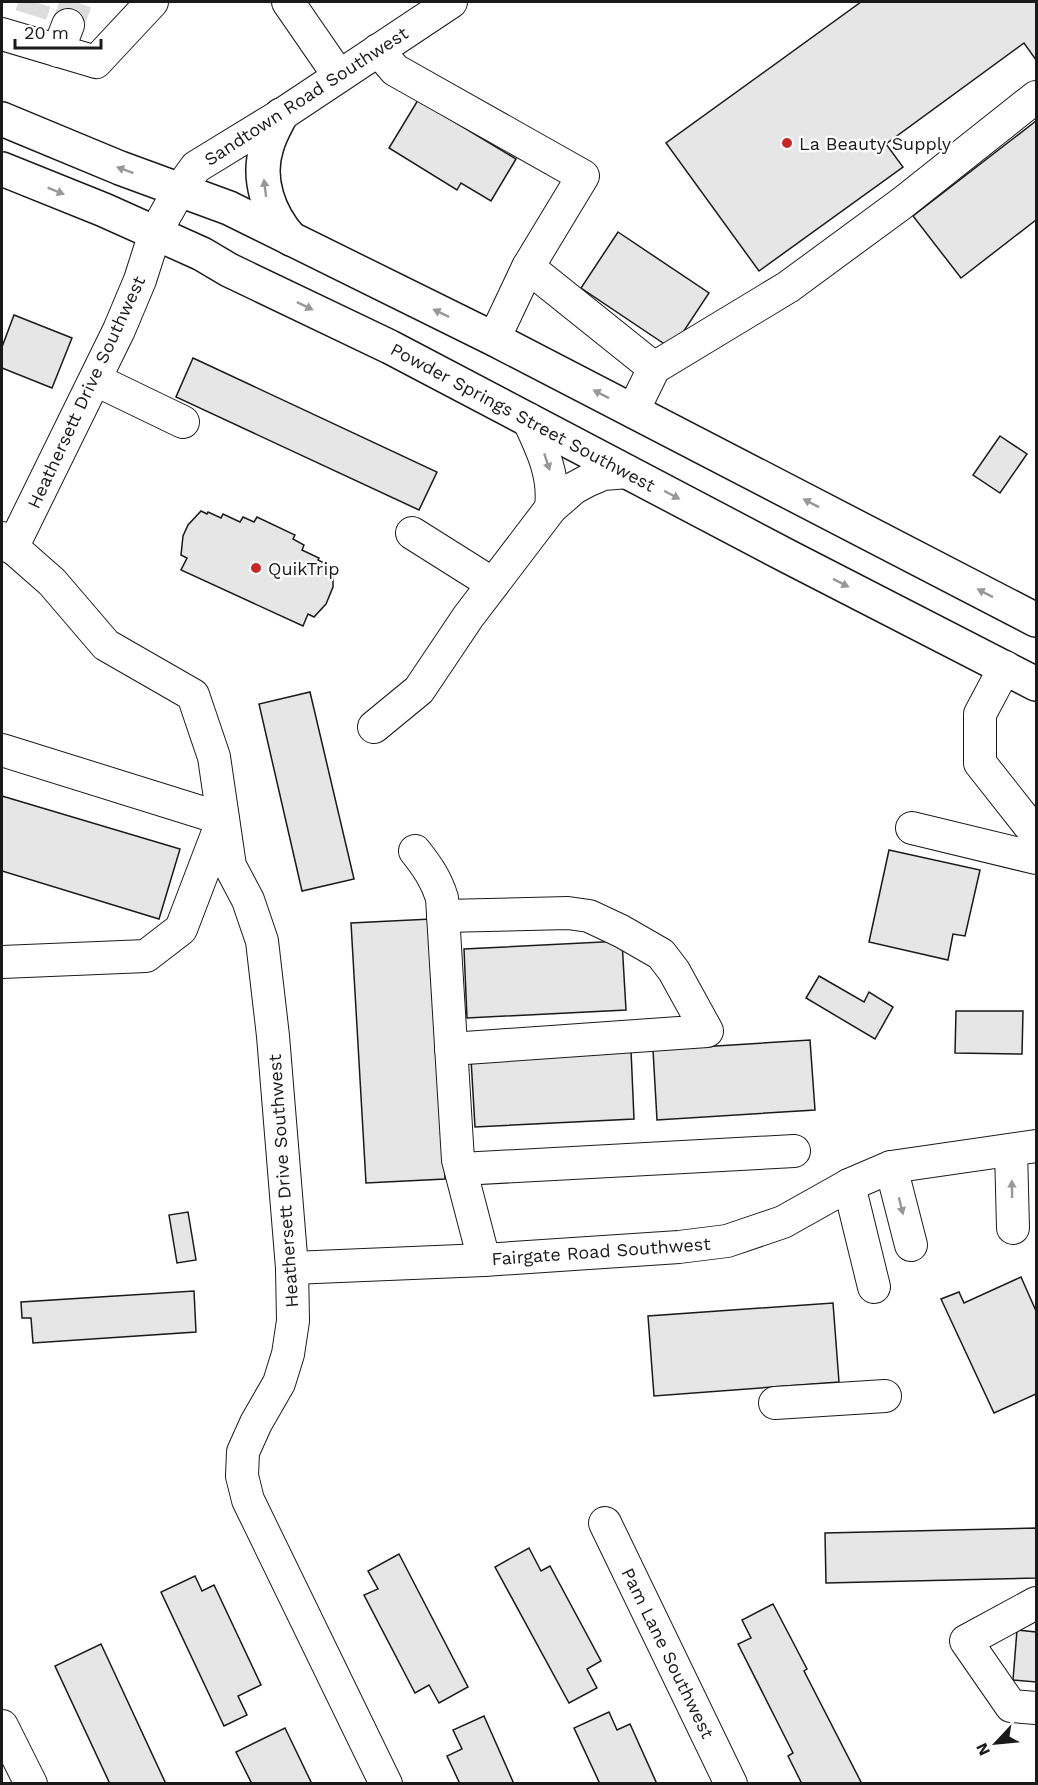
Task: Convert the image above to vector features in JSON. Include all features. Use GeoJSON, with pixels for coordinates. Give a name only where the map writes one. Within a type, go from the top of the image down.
{"type":"FeatureCollection","features":[{"type":"Feature","properties":{"kind":"main road"},"geometry":{"type":"LineString","coordinates":[[281,115],[266,147],[264,185],[272,214],[291,239]]}},
{"type":"Feature","properties":{"kind":"main road"},"geometry":{"type":"LineString","coordinates":[[2,119],[120,168],[230,208],[494,339],[1036,620]]}},
{"type":"Feature","properties":{"kind":"main road","name":"Powder Springs Street Southwest"},"geometry":{"type":"LineString","coordinates":[[2,169],[155,233],[390,347],[1036,684]]}},
{"type":"Feature","properties":{"kind":"street"},"geometry":{"type":"LineString","coordinates":[[18,30],[63,38],[96,63],[152,2]]}},
{"type":"Feature","properties":{"kind":"street"},"geometry":{"type":"LineString","coordinates":[[288,2],[339,76]]}},
{"type":"Feature","properties":{"kind":"street","name":"Sandtown Road Southwest"},"geometry":{"type":"LineString","coordinates":[[155,233],[180,189],[196,167],[281,115],[449,2]]}},
{"type":"Feature","properties":{"kind":"street"},"geometry":{"type":"LineString","coordinates":[[378,50],[395,70],[583,176],[528,267],[494,339]]}},
{"type":"Feature","properties":{"kind":"street"},"geometry":{"type":"LineString","coordinates":[[633,411],[654,368],[789,287],[901,204],[1036,97]]}},
{"type":"Feature","properties":{"kind":"street","name":"Heathersett Drive Southwest"},"geometry":{"type":"LineString","coordinates":[[155,233],[140,280],[96,380],[7,543],[52,582],[106,645],[193,695],[214,757],[230,866],[248,900],[262,941],[272,1024],[292,1268],[293,1321],[288,1354],[279,1383],[256,1423],[243,1452],[242,1476],[248,1500],[386,1784]]}},
{"type":"Feature","properties":{"kind":"street"},"geometry":{"type":"LineString","coordinates":[[528,267],[654,368]]}},
{"type":"Feature","properties":{"kind":"street"},"geometry":{"type":"LineString","coordinates":[[96,380],[183,422]]}},
{"type":"Feature","properties":{"kind":"street"},"geometry":{"type":"LineString","coordinates":[[528,419],[543,451],[551,476],[553,492],[551,508]]}},
{"type":"Feature","properties":{"kind":"street"},"geometry":{"type":"LineString","coordinates":[[374,728],[419,690],[468,617],[551,508],[574,488],[589,480],[603,474],[627,472]]}},
{"type":"Feature","properties":{"kind":"street"},"geometry":{"type":"LineString","coordinates":[[412,534],[493,584]]}},
{"type":"Feature","properties":{"kind":"street"},"geometry":{"type":"LineString","coordinates":[[1005,667],[980,714],[980,763],[1036,834]]}},
{"type":"Feature","properties":{"kind":"street"},"geometry":{"type":"LineString","coordinates":[[2,750],[223,819],[181,928],[146,956],[2,963]]}},
{"type":"Feature","properties":{"kind":"street"},"geometry":{"type":"LineString","coordinates":[[912,828],[1036,858]]}},
{"type":"Feature","properties":{"kind":"street"},"geometry":{"type":"LineString","coordinates":[[415,851],[438,883],[442,898],[458,1160],[484,1260]]}},
{"type":"Feature","properties":{"kind":"street"},"geometry":{"type":"LineString","coordinates":[[443,916],[568,913],[589,916],[661,954],[674,971],[707,1031],[452,1049]]}},
{"type":"Feature","properties":{"kind":"street"},"geometry":{"type":"LineString","coordinates":[[1013,1228],[1024,1148]]}},
{"type":"Feature","properties":{"kind":"street","name":"Fairgate Road Southwest"},"geometry":{"type":"LineString","coordinates":[[292,1268],[484,1260],[679,1247],[727,1241],[783,1222],[849,1185],[891,1167],[1024,1148]]}},
{"type":"Feature","properties":{"kind":"street"},"geometry":{"type":"LineString","coordinates":[[461,1170],[794,1151]]}},
{"type":"Feature","properties":{"kind":"street"},"geometry":{"type":"LineString","coordinates":[[891,1167],[911,1245]]}},
{"type":"Feature","properties":{"kind":"street"},"geometry":{"type":"LineString","coordinates":[[849,1185],[874,1287]]}},
{"type":"Feature","properties":{"kind":"street"},"geometry":{"type":"LineString","coordinates":[[775,1403],[885,1396]]}},
{"type":"Feature","properties":{"kind":"street","name":"Pam Lane Southwest"},"geometry":{"type":"LineString","coordinates":[[605,1523],[731,1784]]}},
{"type":"Feature","properties":{"kind":"street"},"geometry":{"type":"LineString","coordinates":[[1036,1603],[966,1641],[1011,1706],[1036,1708]]}},
{"type":"Feature","properties":{"kind":"street"},"geometry":{"type":"LineString","coordinates":[[2,1726],[31,1784]]}},
{"type":"Feature","properties":{"kind":"building"},"geometry":{"type":"Polygon","coordinates":[[[861,2],[1036,2],[1036,60],[1024,43],[886,144],[903,167],[759,271],[666,143],[861,2]]]}},
{"type":"Feature","properties":{"kind":"building"},"geometry":{"type":"Polygon","coordinates":[[[418,100],[516,159],[491,201],[461,183],[457,190],[389,148],[418,100]]]}},
{"type":"Feature","properties":{"kind":"building"},"geometry":{"type":"Polygon","coordinates":[[[1036,121],[1036,220],[961,278],[913,216],[1036,121]]]}},
{"type":"Feature","properties":{"kind":"building"},"geometry":{"type":"Polygon","coordinates":[[[618,232],[709,293],[672,349],[581,288],[618,232]]]}},
{"type":"Feature","properties":{"kind":"building"},"geometry":{"type":"Polygon","coordinates":[[[14,315],[72,338],[52,388],[2,368],[2,347],[14,315]]]}},
{"type":"Feature","properties":{"kind":"building"},"geometry":{"type":"Polygon","coordinates":[[[193,358],[437,472],[419,510],[176,397],[193,358]]]}},
{"type":"Feature","properties":{"kind":"building"},"geometry":{"type":"Polygon","coordinates":[[[1000,436],[1027,454],[1000,493],[973,475],[1000,436]]]}},
{"type":"Feature","properties":{"kind":"building","name":"QuikTrip"},"geometry":{"type":"Polygon","coordinates":[[[201,511],[221,518],[223,514],[240,522],[243,517],[254,522],[257,517],[295,535],[293,539],[304,545],[302,550],[330,566],[328,571],[333,574],[333,587],[326,604],[314,617],[308,614],[303,626],[181,570],[187,558],[181,555],[183,536],[188,525],[201,511]]]}},
{"type":"Feature","properties":{"kind":"building"},"geometry":{"type":"Polygon","coordinates":[[[310,692],[354,879],[302,891],[259,704],[310,692]]]}},
{"type":"Feature","properties":{"kind":"building"},"geometry":{"type":"Polygon","coordinates":[[[2,796],[180,849],[159,919],[2,871],[2,796]]]}},
{"type":"Feature","properties":{"kind":"building"},"geometry":{"type":"Polygon","coordinates":[[[889,850],[980,870],[965,936],[953,934],[948,960],[869,942],[889,850]]]}},
{"type":"Feature","properties":{"kind":"building"},"geometry":{"type":"Polygon","coordinates":[[[431,919],[445,1179],[366,1183],[351,923],[431,919]]]}},
{"type":"Feature","properties":{"kind":"building"},"geometry":{"type":"Polygon","coordinates":[[[622,941],[626,1010],[467,1018],[464,949],[622,941]]]}},
{"type":"Feature","properties":{"kind":"building"},"geometry":{"type":"Polygon","coordinates":[[[819,976],[864,1002],[869,992],[893,1007],[875,1039],[806,998],[819,976]]]}},
{"type":"Feature","properties":{"kind":"building"},"geometry":{"type":"Polygon","coordinates":[[[956,1011],[1023,1011],[1022,1054],[955,1053],[956,1011]]]}},
{"type":"Feature","properties":{"kind":"building"},"geometry":{"type":"Polygon","coordinates":[[[810,1040],[815,1110],[657,1120],[653,1050],[810,1040]]]}},
{"type":"Feature","properties":{"kind":"building"},"geometry":{"type":"Polygon","coordinates":[[[631,1050],[634,1119],[475,1127],[471,1059],[631,1050]]]}},
{"type":"Feature","properties":{"kind":"building"},"geometry":{"type":"Polygon","coordinates":[[[188,1212],[196,1260],[177,1263],[169,1215],[188,1212]]]}},
{"type":"Feature","properties":{"kind":"building"},"geometry":{"type":"Polygon","coordinates":[[[1021,1277],[1036,1311],[1036,1394],[994,1413],[941,1299],[959,1292],[964,1303],[1021,1277]]]}},
{"type":"Feature","properties":{"kind":"building"},"geometry":{"type":"Polygon","coordinates":[[[194,1291],[196,1332],[33,1343],[31,1318],[22,1318],[21,1302],[194,1291]]]}},
{"type":"Feature","properties":{"kind":"building"},"geometry":{"type":"Polygon","coordinates":[[[833,1303],[839,1382],[654,1396],[648,1316],[833,1303]]]}},
{"type":"Feature","properties":{"kind":"building"},"geometry":{"type":"Polygon","coordinates":[[[1036,1528],[1036,1578],[826,1583],[825,1533],[1036,1528]]]}},
{"type":"Feature","properties":{"kind":"building"},"geometry":{"type":"Polygon","coordinates":[[[529,1548],[541,1571],[550,1566],[601,1661],[587,1669],[597,1688],[569,1703],[495,1567],[529,1548]]]}},
{"type":"Feature","properties":{"kind":"building"},"geometry":{"type":"Polygon","coordinates":[[[399,1554],[468,1687],[439,1703],[429,1685],[415,1693],[364,1595],[378,1589],[368,1571],[399,1554]]]}},
{"type":"Feature","properties":{"kind":"building"},"geometry":{"type":"Polygon","coordinates":[[[195,1576],[202,1591],[214,1585],[261,1685],[238,1696],[247,1715],[224,1726],[161,1592],[195,1576]]]}},
{"type":"Feature","properties":{"kind":"building"},"geometry":{"type":"Polygon","coordinates":[[[773,1604],[807,1669],[804,1671],[862,1784],[802,1784],[788,1756],[793,1753],[738,1644],[751,1638],[742,1620],[773,1604]]]}},
{"type":"Feature","properties":{"kind":"building"},"geometry":{"type":"Polygon","coordinates":[[[1017,1630],[1036,1632],[1036,1682],[1013,1680],[1017,1630]]]}},
{"type":"Feature","properties":{"kind":"building"},"geometry":{"type":"Polygon","coordinates":[[[101,1644],[166,1784],[110,1784],[55,1666],[101,1644]]]}},
{"type":"Feature","properties":{"kind":"building"},"geometry":{"type":"Polygon","coordinates":[[[609,1712],[617,1730],[630,1724],[657,1784],[600,1784],[574,1728],[609,1712]]]}},
{"type":"Feature","properties":{"kind":"building"},"geometry":{"type":"Polygon","coordinates":[[[484,1716],[514,1784],[460,1784],[447,1756],[462,1749],[453,1730],[484,1716]]]}},
{"type":"Feature","properties":{"kind":"building"},"geometry":{"type":"Polygon","coordinates":[[[285,1728],[312,1784],[252,1784],[236,1752],[285,1728]]]}},
{"type":"Feature","properties":{"kind":"tunnel"},"geometry":{"type":"LineString","coordinates":[[31,15],[35,2]]}},
{"type":"Feature","properties":{"kind":"tunnel"},"geometry":{"type":"LineString","coordinates":[[68,25],[76,2]]}},
{"type":"Feature","properties":{"kind":"place","name":"La Beauty Supply"},"geometry":{"type":"Point","coordinates":[787,143]}},
{"type":"Feature","properties":{"kind":"place","name":"QuikTrip"},"geometry":{"type":"Point","coordinates":[256,568]}}]}
